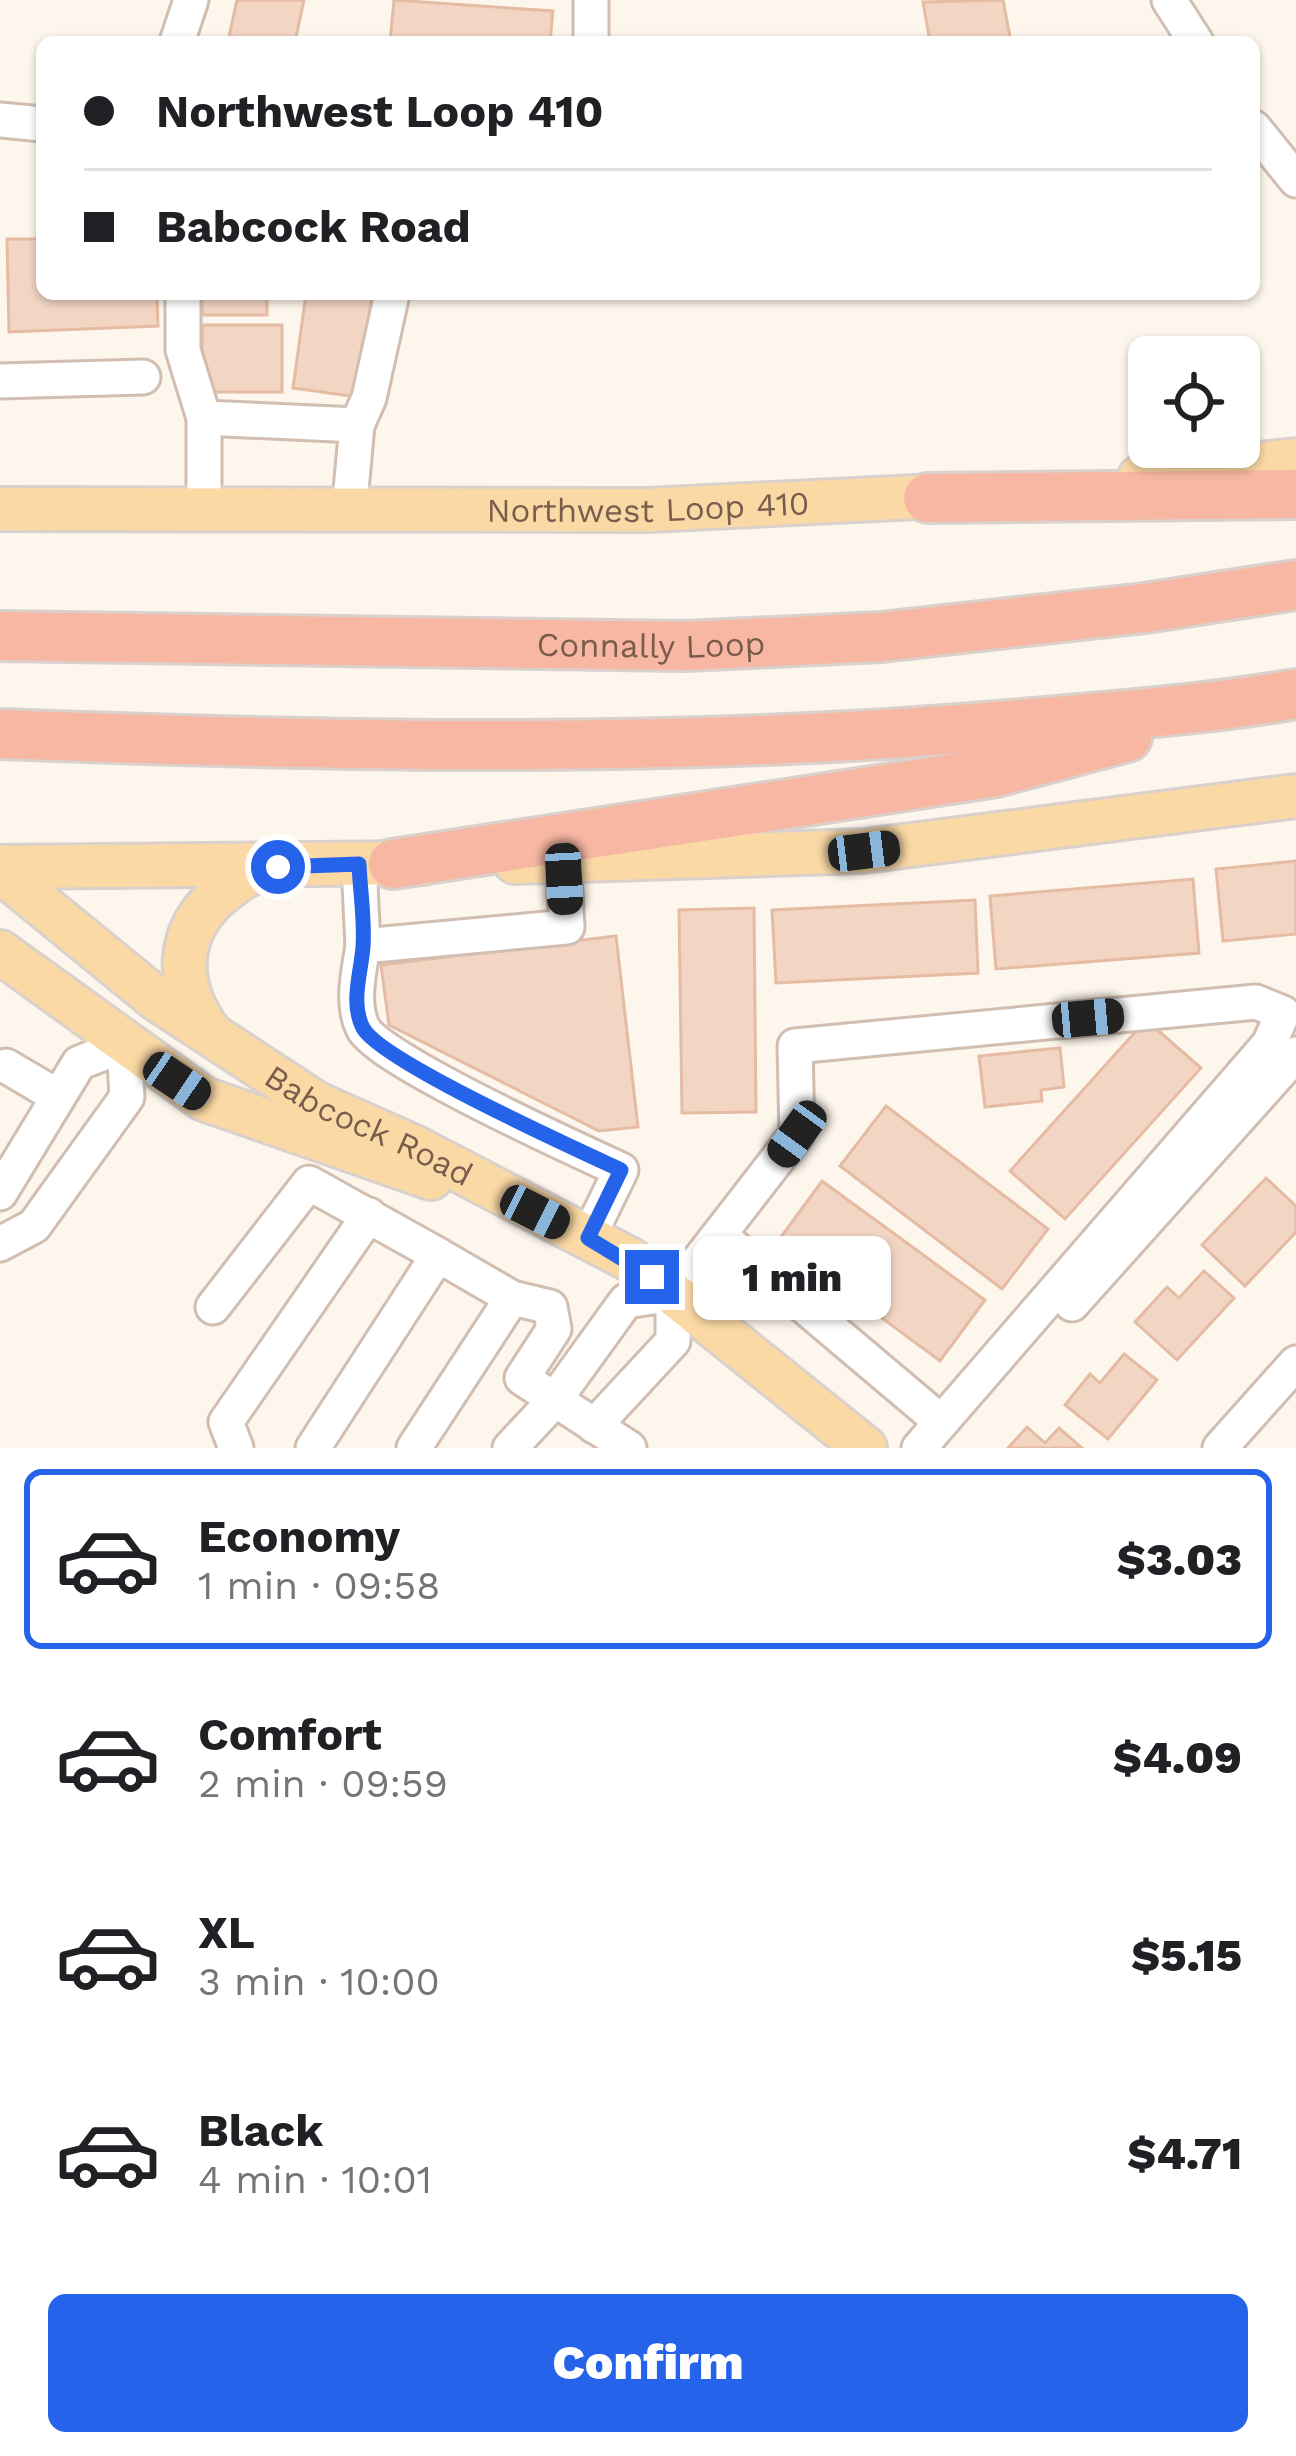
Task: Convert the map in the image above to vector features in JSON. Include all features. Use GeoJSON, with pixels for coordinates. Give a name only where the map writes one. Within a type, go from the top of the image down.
{"type":"FeatureCollection","features":[{"type":"Feature","properties":{"kind":"highway"},"geometry":{"type":"LineString","coordinates":[[928,498],[1296,494]]}},
{"type":"Feature","properties":{"kind":"highway","name":"Connally Loop"},"geometry":{"type":"LineString","coordinates":[[0,636],[685,646],[880,637],[1296,586]]}},
{"type":"Feature","properties":{"kind":"highway"},"geometry":{"type":"LineString","coordinates":[[15,734],[474,748],[740,743],[934,732],[1284,696]]}},
{"type":"Feature","properties":{"kind":"highway"},"geometry":{"type":"LineString","coordinates":[[376,864],[996,772],[1284,696]]}},
{"type":"Feature","properties":{"kind":"main road","name":"Northwest Loop 410"},"geometry":{"type":"LineString","coordinates":[[0,508],[204,512],[648,509],[928,498],[1296,460]]}},
{"type":"Feature","properties":{"kind":"main road"},"geometry":{"type":"LineString","coordinates":[[0,869],[563,861],[864,851],[1296,796]]}},
{"type":"Feature","properties":{"kind":"main road"},"geometry":{"type":"LineString","coordinates":[[215,1040],[191,1008],[185,986],[186,938],[200,910],[254,870],[302,863]]}},
{"type":"Feature","properties":{"kind":"main road","name":"Babcock Road"},"geometry":{"type":"LineString","coordinates":[[0,869],[158,1000],[316,1104],[416,1148],[631,1260],[865,1448]]}},
{"type":"Feature","properties":{"kind":"main road","name":"Babcock Road"},"geometry":{"type":"LineString","coordinates":[[0,952],[204,1099],[373,1162],[513,1202]]}},
{"type":"Feature","properties":{"kind":"street"},"geometry":{"type":"LineString","coordinates":[[179,36],[191,0]]}},
{"type":"Feature","properties":{"kind":"street"},"geometry":{"type":"LineString","coordinates":[[591,0],[591,36]]}},
{"type":"Feature","properties":{"kind":"street"},"geometry":{"type":"LineString","coordinates":[[1169,0],[1192,36]]}},
{"type":"Feature","properties":{"kind":"street"},"geometry":{"type":"LineString","coordinates":[[0,120],[36,123]]}},
{"type":"Feature","properties":{"kind":"street"},"geometry":{"type":"LineString","coordinates":[[1260,135],[1296,180]]}},
{"type":"Feature","properties":{"kind":"street"},"geometry":{"type":"LineString","coordinates":[[184,300],[184,350],[204,418],[204,512]]}},
{"type":"Feature","properties":{"kind":"street"},"geometry":{"type":"LineString","coordinates":[[349,512],[357,425],[369,398],[391,300]]}},
{"type":"Feature","properties":{"kind":"street"},"geometry":{"type":"LineString","coordinates":[[0,381],[142,377]]}},
{"type":"Feature","properties":{"kind":"street"},"geometry":{"type":"LineString","coordinates":[[204,418],[357,425]]}},
{"type":"Feature","properties":{"kind":"street"},"geometry":{"type":"LineString","coordinates":[[363,946],[566,927],[563,861]]}},
{"type":"Feature","properties":{"kind":"street"},"geometry":{"type":"LineString","coordinates":[[376,864],[356,986],[363,1028],[378,1043],[476,1100],[621,1170],[588,1238]]}},
{"type":"Feature","properties":{"kind":"street"},"geometry":{"type":"LineString","coordinates":[[0,1192],[79,1063],[124,1045],[158,1000]]}},
{"type":"Feature","properties":{"kind":"street"},"geometry":{"type":"LineString","coordinates":[[594,1426],[673,1341],[673,1294],[722,1237],[797,1134],[795,1046],[1256,1002],[1282,1013],[1269,1044],[941,1434]]}},
{"type":"Feature","properties":{"kind":"street"},"geometry":{"type":"LineString","coordinates":[[0,1244],[34,1226],[127,1097],[124,1045]]}},
{"type":"Feature","properties":{"kind":"street"},"geometry":{"type":"LineString","coordinates":[[919,1448],[941,1434],[1296,1054]]}},
{"type":"Feature","properties":{"kind":"street"},"geometry":{"type":"LineString","coordinates":[[2,1068],[57,1096]]}},
{"type":"Feature","properties":{"kind":"street"},"geometry":{"type":"LineString","coordinates":[[213,1307],[309,1183],[512,1298],[550,1307],[554,1329],[522,1378],[629,1448]]}},
{"type":"Feature","properties":{"kind":"street"},"geometry":{"type":"LineString","coordinates":[[236,1448],[226,1422],[369,1215]]}},
{"type":"Feature","properties":{"kind":"street"},"geometry":{"type":"LineString","coordinates":[[722,1237],[941,1434]]}},
{"type":"Feature","properties":{"kind":"street"},"geometry":{"type":"LineString","coordinates":[[314,1448],[438,1255]]}},
{"type":"Feature","properties":{"kind":"street"},"geometry":{"type":"LineString","coordinates":[[510,1448],[553,1402],[626,1301],[673,1294]]}},
{"type":"Feature","properties":{"kind":"street"},"geometry":{"type":"LineString","coordinates":[[414,1448],[512,1298]]}},
{"type":"Feature","properties":{"kind":"street"},"geometry":{"type":"LineString","coordinates":[[1220,1448],[1296,1363]]}},
{"type":"Feature","properties":{"kind":"building"},"geometry":{"type":"Polygon","coordinates":[[[237,0],[304,0],[296,36],[229,36],[237,0]]]}},
{"type":"Feature","properties":{"kind":"building"},"geometry":{"type":"Polygon","coordinates":[[[394,0],[553,11],[551,36],[391,36],[394,0]]]}},
{"type":"Feature","properties":{"kind":"building"},"geometry":{"type":"Polygon","coordinates":[[[1003,0],[1010,36],[929,36],[923,2],[1003,0]]]}},
{"type":"Feature","properties":{"kind":"building"},"geometry":{"type":"Polygon","coordinates":[[[7,239],[36,239],[36,300],[157,300],[158,326],[9,332],[7,239]]]}},
{"type":"Feature","properties":{"kind":"building"},"geometry":{"type":"Polygon","coordinates":[[[202,300],[267,300],[267,315],[202,315],[202,300]]]}},
{"type":"Feature","properties":{"kind":"building"},"geometry":{"type":"Polygon","coordinates":[[[305,300],[371,300],[358,397],[293,388],[305,300]]]}},
{"type":"Feature","properties":{"kind":"building"},"geometry":{"type":"Polygon","coordinates":[[[202,325],[282,325],[282,392],[202,392],[202,325]]]}},
{"type":"Feature","properties":{"kind":"building"},"geometry":{"type":"Polygon","coordinates":[[[1296,861],[1296,934],[1223,941],[1216,869],[1296,861]]]}},
{"type":"Feature","properties":{"kind":"building"},"geometry":{"type":"Polygon","coordinates":[[[1193,879],[1199,953],[996,969],[990,896],[1193,879]]]}},
{"type":"Feature","properties":{"kind":"building"},"geometry":{"type":"Polygon","coordinates":[[[975,900],[978,973],[776,983],[772,910],[975,900]]]}},
{"type":"Feature","properties":{"kind":"building"},"geometry":{"type":"Polygon","coordinates":[[[754,908],[756,1112],[682,1113],[679,910],[754,908]]]}},
{"type":"Feature","properties":{"kind":"building"},"geometry":{"type":"Polygon","coordinates":[[[616,936],[638,1127],[599,1131],[389,1025],[381,965],[616,936]]]}},
{"type":"Feature","properties":{"kind":"building"},"geometry":{"type":"Polygon","coordinates":[[[1146,1020],[1201,1068],[1065,1219],[1010,1171],[1146,1020]]]}},
{"type":"Feature","properties":{"kind":"building"},"geometry":{"type":"Polygon","coordinates":[[[1060,1048],[1064,1087],[1041,1090],[1042,1101],[985,1107],[979,1056],[1060,1048]]]}},
{"type":"Feature","properties":{"kind":"building"},"geometry":{"type":"Polygon","coordinates":[[[886,1106],[1048,1229],[1002,1289],[840,1166],[886,1106]]]}},
{"type":"Feature","properties":{"kind":"building"},"geometry":{"type":"Polygon","coordinates":[[[1266,1178],[1296,1206],[1296,1232],[1245,1286],[1202,1245],[1266,1178]]]}},
{"type":"Feature","properties":{"kind":"building"},"geometry":{"type":"Polygon","coordinates":[[[822,1181],[985,1300],[940,1361],[778,1241],[822,1181]]]}},
{"type":"Feature","properties":{"kind":"building"},"geometry":{"type":"Polygon","coordinates":[[[1204,1271],[1234,1298],[1177,1360],[1135,1322],[1167,1287],[1179,1298],[1204,1271]]]}},
{"type":"Feature","properties":{"kind":"building"},"geometry":{"type":"Polygon","coordinates":[[[1124,1354],[1157,1380],[1108,1439],[1065,1405],[1090,1374],[1100,1383],[1124,1354]]]}},
{"type":"Feature","properties":{"kind":"building"},"geometry":{"type":"Polygon","coordinates":[[[1027,1427],[1045,1443],[1059,1428],[1082,1448],[1008,1448],[1027,1427]]]}},
{"type":"Feature","properties":{"kind":"route"},"geometry":{"type":"LineString","coordinates":[[278,867],[359,864],[363,946],[356,986],[363,1028],[378,1043],[476,1100],[621,1170],[588,1238],[652,1277]]}}]}
